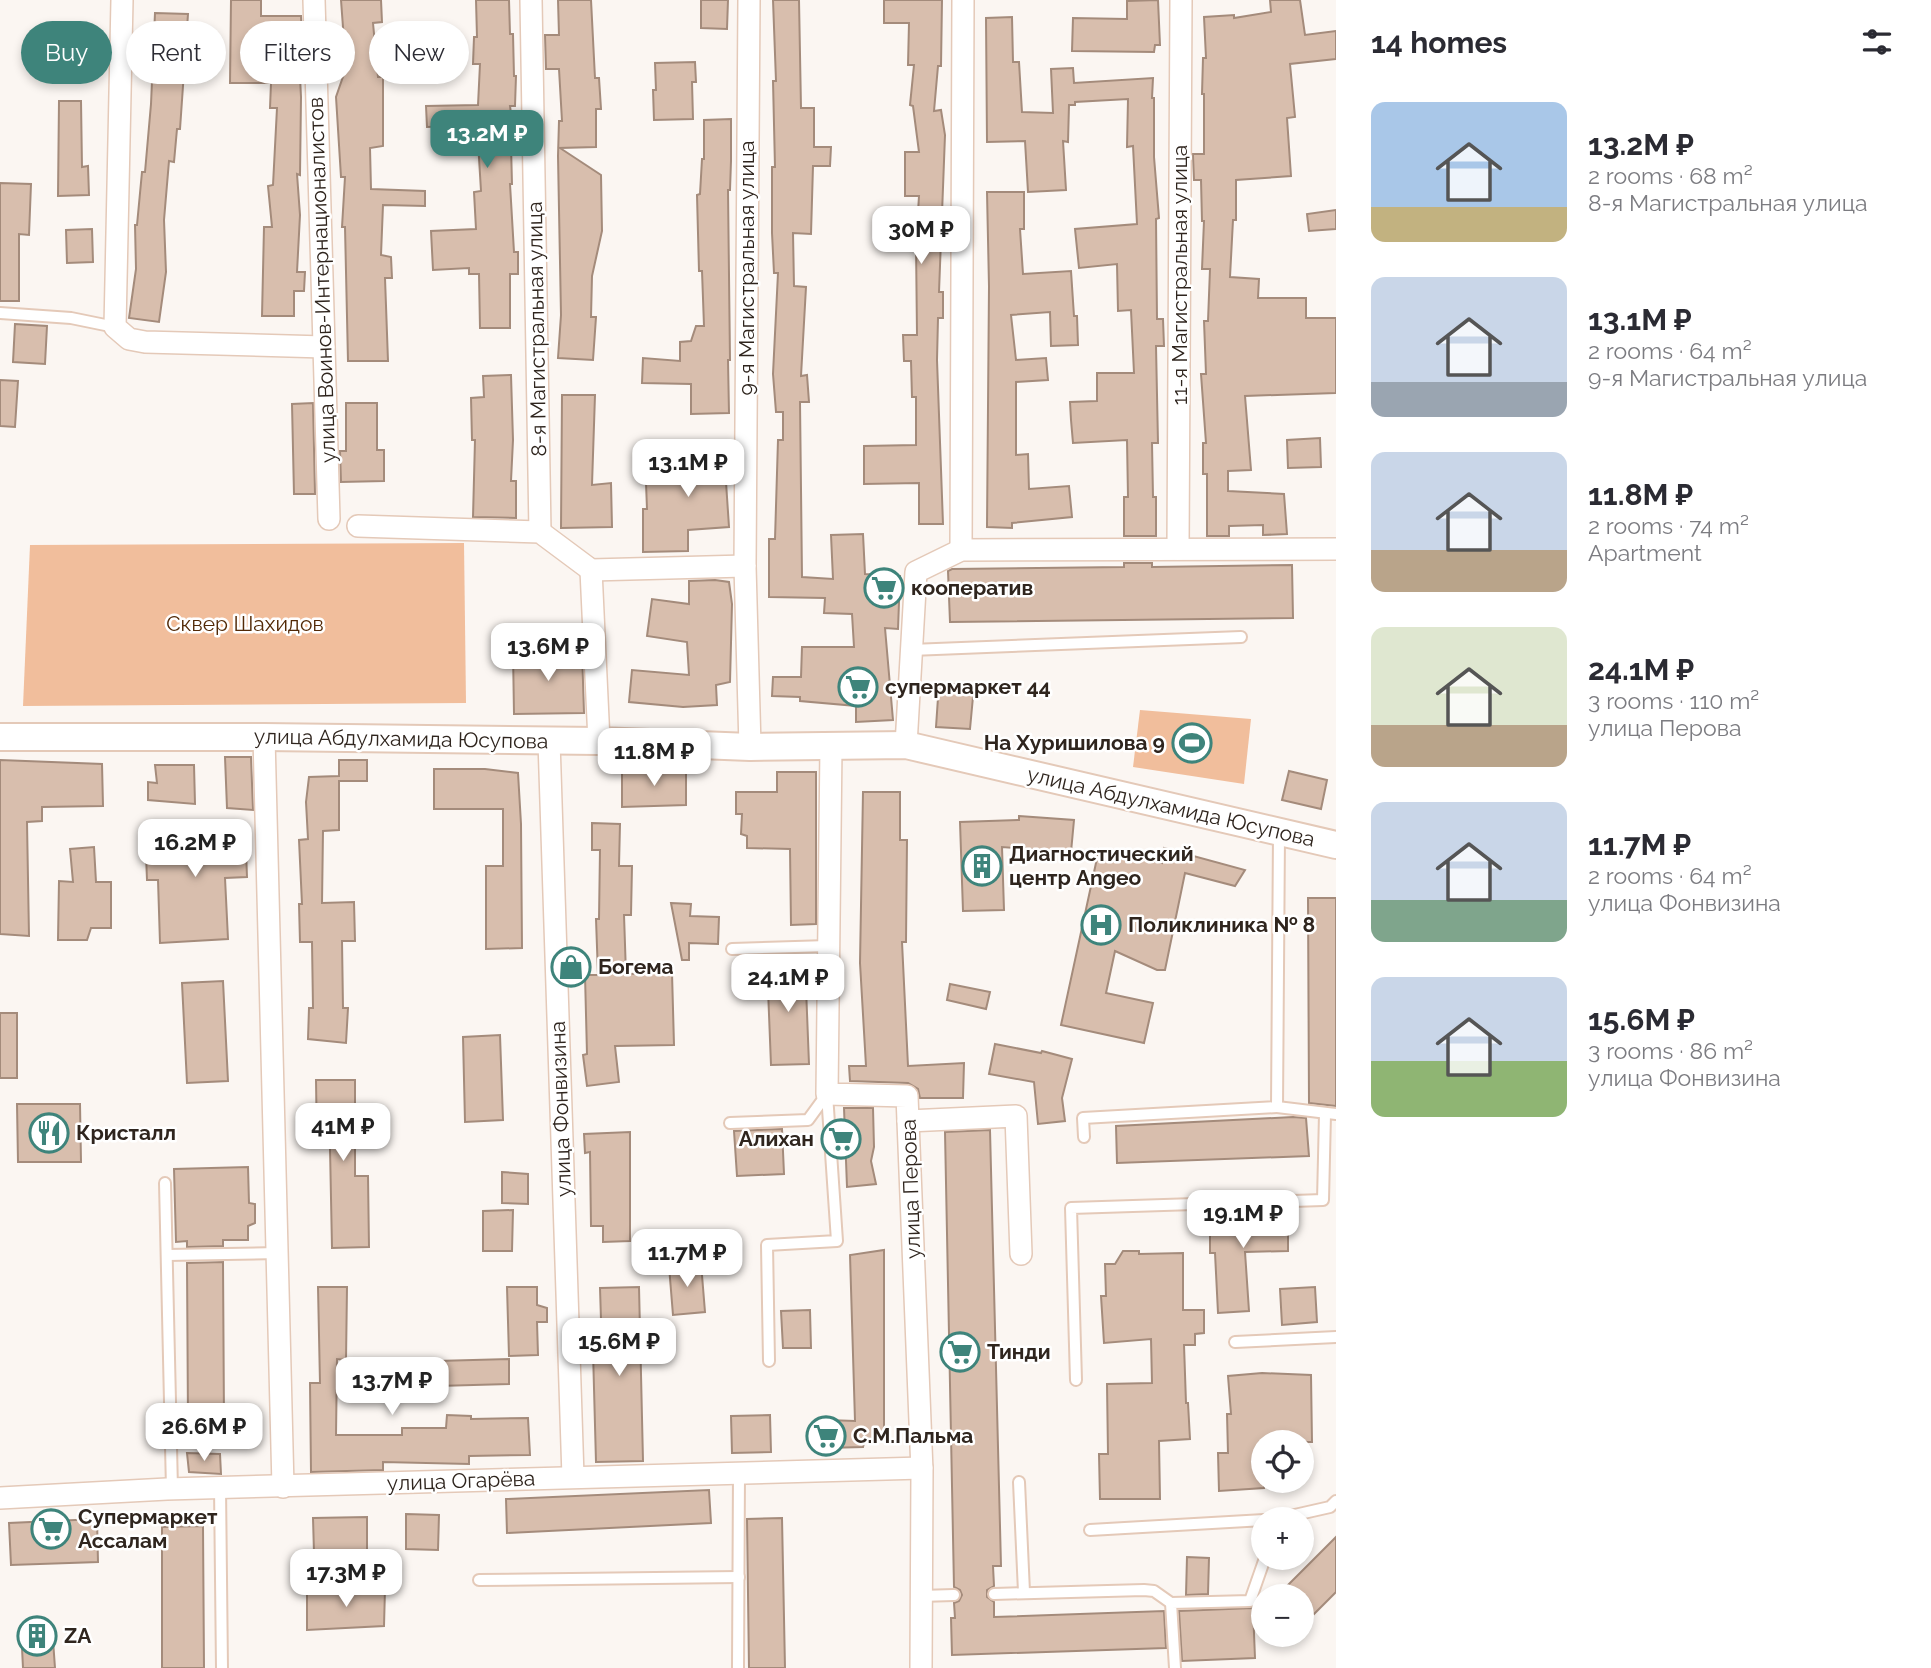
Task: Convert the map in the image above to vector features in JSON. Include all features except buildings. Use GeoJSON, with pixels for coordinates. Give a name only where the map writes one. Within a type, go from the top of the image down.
{"type":"FeatureCollection","features":[{"type":"Feature","properties":{"kind":"street"},"geometry":{"type":"LineString","coordinates":[[122,0],[115,327],[129,339],[145,342],[324,347]]}},
{"type":"Feature","properties":{"kind":"street","name":"улица Воинов-Интернационалистов"},"geometry":{"type":"LineString","coordinates":[[314,0],[329,519]]}},
{"type":"Feature","properties":{"kind":"street","name":"8-я Магистральная улица"},"geometry":{"type":"LineString","coordinates":[[531,0],[540,533]]}},
{"type":"Feature","properties":{"kind":"street","name":"9-я Магистральная улица"},"geometry":{"type":"LineString","coordinates":[[749,0],[745,566],[750,747]]}},
{"type":"Feature","properties":{"kind":"street"},"geometry":{"type":"LineString","coordinates":[[961,550],[963,0]]}},
{"type":"Feature","properties":{"kind":"street","name":"11-я Магистральная улица"},"geometry":{"type":"LineString","coordinates":[[1178,549],[1181,0]]}},
{"type":"Feature","properties":{"kind":"street"},"geometry":{"type":"LineString","coordinates":[[358,526],[540,533],[591,570],[745,566]]}},
{"type":"Feature","properties":{"kind":"street"},"geometry":{"type":"LineString","coordinates":[[906,745],[916,572],[961,550],[1336,549]]}},
{"type":"Feature","properties":{"kind":"street"},"geometry":{"type":"LineString","coordinates":[[591,570],[599,741]]}},
{"type":"Feature","properties":{"kind":"street","name":"улица Абдулхамида Юсупова"},"geometry":{"type":"LineString","coordinates":[[0,737],[599,741],[750,747],[906,745],[1336,845]]}},
{"type":"Feature","properties":{"kind":"street"},"geometry":{"type":"LineString","coordinates":[[264,737],[284,1487]]}},
{"type":"Feature","properties":{"kind":"street","name":"улица Фонвизина"},"geometry":{"type":"LineString","coordinates":[[549,741],[573,1478]]}},
{"type":"Feature","properties":{"kind":"street"},"geometry":{"type":"LineString","coordinates":[[827,1094],[831,746]]}},
{"type":"Feature","properties":{"kind":"street","name":"улица Перова"},"geometry":{"type":"LineString","coordinates":[[827,1094],[907,1096],[922,1468],[921,1668]]}},
{"type":"Feature","properties":{"kind":"street"},"geometry":{"type":"LineString","coordinates":[[908,1121],[1016,1116],[1021,1254]]}},
{"type":"Feature","properties":{"kind":"street","name":"улица Огарёва"},"geometry":{"type":"LineString","coordinates":[[0,1497],[172,1489],[922,1468]]}},
{"type":"Feature","properties":{"kind":"lane"},"geometry":{"type":"LineString","coordinates":[[0,313],[71,318],[115,327]]}},
{"type":"Feature","properties":{"kind":"lane"},"geometry":{"type":"LineString","coordinates":[[911,650],[1241,637]]}},
{"type":"Feature","properties":{"kind":"lane"},"geometry":{"type":"LineString","coordinates":[[1277,1107],[1279,831]]}},
{"type":"Feature","properties":{"kind":"lane"},"geometry":{"type":"LineString","coordinates":[[732,949],[828,946]]}},
{"type":"Feature","properties":{"kind":"lane"},"geometry":{"type":"LineString","coordinates":[[730,1123],[808,1120],[827,1094]]}},
{"type":"Feature","properties":{"kind":"lane"},"geometry":{"type":"LineString","coordinates":[[769,1361],[767,1245],[837,1241],[827,1094]]}},
{"type":"Feature","properties":{"kind":"lane"},"geometry":{"type":"LineString","coordinates":[[1076,1380],[1071,1208],[1323,1200],[1331,1114],[1277,1107],[1083,1118],[1084,1137]]}},
{"type":"Feature","properties":{"kind":"lane"},"geometry":{"type":"LineString","coordinates":[[165,1183],[172,1489]]}},
{"type":"Feature","properties":{"kind":"lane"},"geometry":{"type":"LineString","coordinates":[[167,1255],[279,1253]]}},
{"type":"Feature","properties":{"kind":"lane"},"geometry":{"type":"LineString","coordinates":[[1235,1342],[1336,1337]]}},
{"type":"Feature","properties":{"kind":"lane"},"geometry":{"type":"LineString","coordinates":[[738,1668],[739,1473]]}},
{"type":"Feature","properties":{"kind":"lane"},"geometry":{"type":"LineString","coordinates":[[1019,1482],[1024,1592]]}},
{"type":"Feature","properties":{"kind":"lane"},"geometry":{"type":"LineString","coordinates":[[220,1488],[222,1668]]}},
{"type":"Feature","properties":{"kind":"lane"},"geometry":{"type":"LineString","coordinates":[[1314,1511],[1330,1507],[1336,1502]]}},
{"type":"Feature","properties":{"kind":"lane"},"geometry":{"type":"LineString","coordinates":[[1090,1530],[1251,1521]]}},
{"type":"Feature","properties":{"kind":"lane"},"geometry":{"type":"LineString","coordinates":[[994,1594],[1144,1590],[1154,1591],[1171,1603],[1250,1601],[1261,1570]]}},
{"type":"Feature","properties":{"kind":"lane"},"geometry":{"type":"LineString","coordinates":[[479,1580],[739,1577]]}},
{"type":"Feature","properties":{"kind":"lane"},"geometry":{"type":"LineString","coordinates":[[920,1596],[954,1595]]}},
{"type":"Feature","properties":{"kind":"lane"},"geometry":{"type":"LineString","coordinates":[[1171,1603],[1175,1668]]}},
{"type":"Feature","properties":{"kind":"green space","name":"Сквер Шахидов"},"geometry":{"type":"Polygon","coordinates":[[[464,543],[466,703],[23,706],[30,545],[464,543]]]}},
{"type":"Feature","properties":{"kind":"green space","name":"На Хуришилова 9"},"geometry":{"type":"Polygon","coordinates":[[[1140,710],[1251,719],[1244,784],[1133,767],[1140,710]]]}},
{"type":"Feature","properties":{"kind":"place","name":"кооператив"},"geometry":{"type":"Point","coordinates":[884,588]}},
{"type":"Feature","properties":{"kind":"place","name":"супермаркет 44"},"geometry":{"type":"Point","coordinates":[858,687]}},
{"type":"Feature","properties":{"kind":"place","name":"На Хуришилова 9"},"geometry":{"type":"Point","coordinates":[1192,743]}},
{"type":"Feature","properties":{"kind":"place","name":"Диагностический центр Angeo"},"geometry":{"type":"Point","coordinates":[982,866]}},
{"type":"Feature","properties":{"kind":"place","name":"Поликлиника № 8"},"geometry":{"type":"Point","coordinates":[1101,925]}},
{"type":"Feature","properties":{"kind":"place","name":"Богема"},"geometry":{"type":"Point","coordinates":[571,967]}},
{"type":"Feature","properties":{"kind":"place","name":"Кристалл"},"geometry":{"type":"Point","coordinates":[49,1133]}},
{"type":"Feature","properties":{"kind":"place","name":"Алихан"},"geometry":{"type":"Point","coordinates":[841,1139]}},
{"type":"Feature","properties":{"kind":"place","name":"Тинди"},"geometry":{"type":"Point","coordinates":[960,1352]}},
{"type":"Feature","properties":{"kind":"place","name":"С.М.Пальма"},"geometry":{"type":"Point","coordinates":[826,1436]}},
{"type":"Feature","properties":{"kind":"place","name":"Супермаркет Ассалам"},"geometry":{"type":"Point","coordinates":[51,1529]}},
{"type":"Feature","properties":{"kind":"place","name":"ZA"},"geometry":{"type":"Point","coordinates":[37,1636]}}]}
